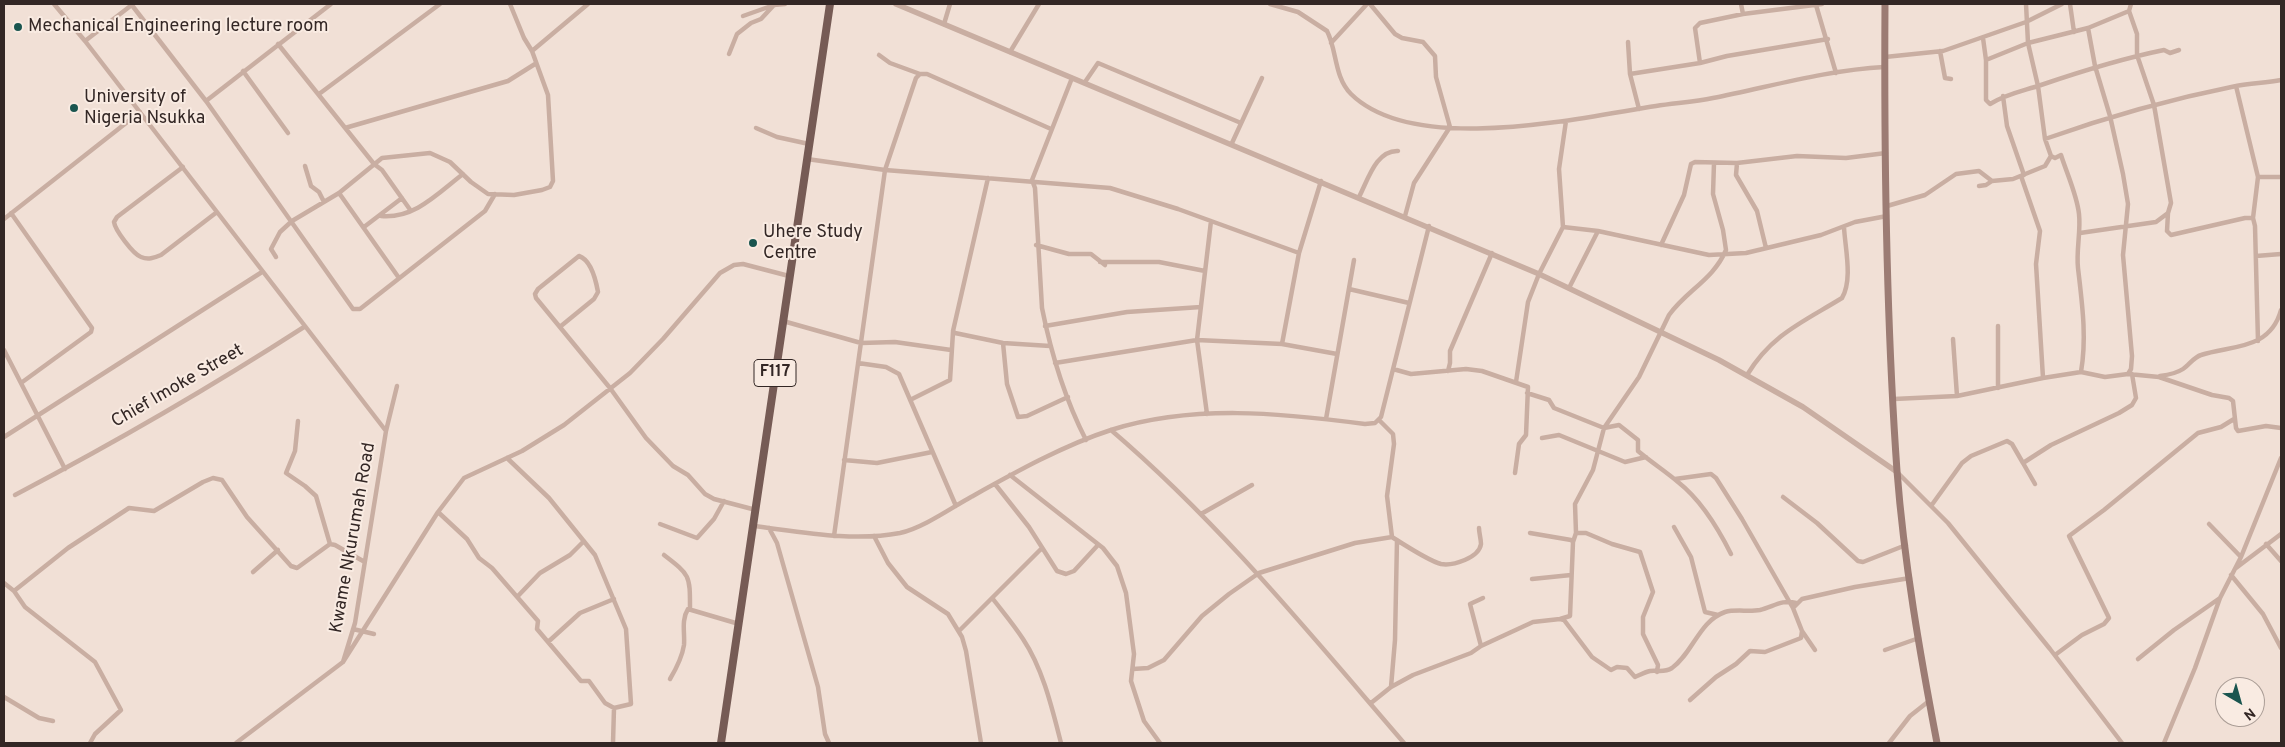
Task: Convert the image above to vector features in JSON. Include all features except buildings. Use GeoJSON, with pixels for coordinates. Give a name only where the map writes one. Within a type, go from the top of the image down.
{"type":"FeatureCollection","features":[{"type":"Feature","properties":{"kind":"main road","name":"F117"},"geometry":{"type":"LineString","coordinates":[[721,743],[830,4]]}},
{"type":"Feature","properties":{"kind":"main road"},"geometry":{"type":"LineString","coordinates":[[1885,4],[1886,153],[1898,472],[1910,578],[1937,743]]}},
{"type":"Feature","properties":{"kind":"street","name":"Kwame Nkurumah Road"},"geometry":{"type":"LineString","coordinates":[[54,4],[183,167],[304,327],[386,431],[353,629],[343,662]]}},
{"type":"Feature","properties":{"kind":"street"},"geometry":{"type":"LineString","coordinates":[[85,41],[132,4],[206,101],[353,309],[360,309],[485,211],[495,194]]}},
{"type":"Feature","properties":{"kind":"street"},"geometry":{"type":"LineString","coordinates":[[206,101],[330,4]]}},
{"type":"Feature","properties":{"kind":"street"},"geometry":{"type":"LineString","coordinates":[[319,94],[440,4]]}},
{"type":"Feature","properties":{"kind":"street"},"geometry":{"type":"LineString","coordinates":[[276,257],[271,248],[274,240],[292,221],[338,193],[382,158],[430,153],[450,162],[479,189],[488,194],[514,195],[550,187],[554,182],[548,95],[532,51],[524,38],[510,4]]}},
{"type":"Feature","properties":{"kind":"street"},"geometry":{"type":"LineString","coordinates":[[532,51],[588,4]]}},
{"type":"Feature","properties":{"kind":"street"},"geometry":{"type":"LineString","coordinates":[[743,16],[774,5],[785,4]]}},
{"type":"Feature","properties":{"kind":"street"},"geometry":{"type":"LineString","coordinates":[[896,4],[1232,143],[1540,274],[1747,375],[1819,417],[1898,472],[1948,523],[2055,655],[2122,743]]}},
{"type":"Feature","properties":{"kind":"street"},"geometry":{"type":"LineString","coordinates":[[944,24],[950,4]]}},
{"type":"Feature","properties":{"kind":"street"},"geometry":{"type":"LineString","coordinates":[[1010,52],[1039,4]]}},
{"type":"Feature","properties":{"kind":"street"},"geometry":{"type":"LineString","coordinates":[[1270,4],[1298,12],[1327,31],[1338,70],[1346,89],[1358,99],[1393,118],[1410,123],[1450,127],[1515,127],[1566,121],[1710,99],[1836,72],[1884,67]]}},
{"type":"Feature","properties":{"kind":"street"},"geometry":{"type":"LineString","coordinates":[[1331,43],[1368,4],[1395,34],[1402,38],[1423,42],[1435,56],[1436,77],[1450,127],[1414,183],[1405,216]]}},
{"type":"Feature","properties":{"kind":"street"},"geometry":{"type":"LineString","coordinates":[[1741,4],[1742,14]]}},
{"type":"Feature","properties":{"kind":"street"},"geometry":{"type":"LineString","coordinates":[[1700,63],[1695,28],[1697,25],[1742,14],[1819,4],[1836,72]]}},
{"type":"Feature","properties":{"kind":"street"},"geometry":{"type":"LineString","coordinates":[[2026,4],[2028,43],[2038,86],[2045,139],[2052,159]]}},
{"type":"Feature","properties":{"kind":"street"},"geometry":{"type":"LineString","coordinates":[[1885,57],[1940,51],[2026,22],[2062,4]]}},
{"type":"Feature","properties":{"kind":"street"},"geometry":{"type":"LineString","coordinates":[[2070,4],[2074,32]]}},
{"type":"Feature","properties":{"kind":"street"},"geometry":{"type":"LineString","coordinates":[[2131,4],[2129,11],[2137,34],[2137,55],[2154,105],[2171,203],[2168,213],[2168,231],[2171,235],[2245,218],[2253,218]]}},
{"type":"Feature","properties":{"kind":"street"},"geometry":{"type":"LineString","coordinates":[[729,54],[737,34],[751,23],[761,19],[774,5]]}},
{"type":"Feature","properties":{"kind":"street"},"geometry":{"type":"LineString","coordinates":[[1986,60],[2028,43],[2088,28],[2129,11]]}},
{"type":"Feature","properties":{"kind":"street"},"geometry":{"type":"LineString","coordinates":[[2023,463],[2051,445],[2119,413],[2132,405],[2136,398],[2130,375],[2132,356],[2123,255],[2128,204],[2110,116],[2095,66],[2088,28]]}},
{"type":"Feature","properties":{"kind":"street"},"geometry":{"type":"LineString","coordinates":[[1630,74],[1700,63],[1727,56],[1828,38]]}},
{"type":"Feature","properties":{"kind":"street"},"geometry":{"type":"LineString","coordinates":[[1983,38],[1986,60],[1987,103],[1990,104],[2003,96],[2095,66],[2137,55],[2164,50],[2170,54],[2180,50]]}},
{"type":"Feature","properties":{"kind":"street"},"geometry":{"type":"LineString","coordinates":[[1628,42],[1630,74],[1639,109]]}},
{"type":"Feature","properties":{"kind":"street"},"geometry":{"type":"LineString","coordinates":[[278,44],[374,164],[382,170],[411,211]]}},
{"type":"Feature","properties":{"kind":"street"},"geometry":{"type":"LineString","coordinates":[[1940,51],[1945,78],[1951,79]]}},
{"type":"Feature","properties":{"kind":"street"},"geometry":{"type":"LineString","coordinates":[[879,55],[890,62],[920,74],[927,74],[956,85],[1051,129]]}},
{"type":"Feature","properties":{"kind":"street"},"geometry":{"type":"LineString","coordinates":[[1085,82],[1098,63],[1240,123]]}},
{"type":"Feature","properties":{"kind":"street"},"geometry":{"type":"LineString","coordinates":[[345,128],[508,81],[536,64]]}},
{"type":"Feature","properties":{"kind":"street"},"geometry":{"type":"LineString","coordinates":[[243,71],[288,133]]}},
{"type":"Feature","properties":{"kind":"street"},"geometry":{"type":"LineString","coordinates":[[834,536],[885,170],[916,78],[920,74]]}},
{"type":"Feature","properties":{"kind":"street"},"geometry":{"type":"LineString","coordinates":[[1072,78],[1032,180],[1035,188],[1036,245],[1045,326],[1055,363],[1086,440]]}},
{"type":"Feature","properties":{"kind":"street"},"geometry":{"type":"LineString","coordinates":[[1232,143],[1262,78]]}},
{"type":"Feature","properties":{"kind":"street"},"geometry":{"type":"LineString","coordinates":[[2045,139],[2110,116],[2236,86],[2281,80]]}},
{"type":"Feature","properties":{"kind":"street"},"geometry":{"type":"LineString","coordinates":[[2236,86],[2258,177],[2253,218],[2255,226],[2258,341]]}},
{"type":"Feature","properties":{"kind":"street"},"geometry":{"type":"LineString","coordinates":[[2003,96],[2007,126],[2040,232],[2036,264],[2043,378]]}},
{"type":"Feature","properties":{"kind":"street"},"geometry":{"type":"LineString","coordinates":[[4,217],[140,112]]}},
{"type":"Feature","properties":{"kind":"street"},"geometry":{"type":"LineString","coordinates":[[1516,382],[1528,302],[1563,227],[1559,169],[1566,121]]}},
{"type":"Feature","properties":{"kind":"street"},"geometry":{"type":"LineString","coordinates":[[756,128],[777,137],[809,144]]}},
{"type":"Feature","properties":{"kind":"street"},"geometry":{"type":"LineString","coordinates":[[1359,197],[1379,160],[1387,152],[1398,151]]}},
{"type":"Feature","properties":{"kind":"street"},"geometry":{"type":"LineString","coordinates":[[1661,245],[1684,195],[1691,164],[1695,162],[1737,163],[1796,156],[1846,158],[1886,153]]}},
{"type":"Feature","properties":{"kind":"street"},"geometry":{"type":"LineString","coordinates":[[1978,186],[1986,185],[1992,181],[2022,176],[2045,166],[2052,159],[2061,155],[2079,212],[2078,268],[2082,286],[2084,337],[2081,372]]}},
{"type":"Feature","properties":{"kind":"street"},"geometry":{"type":"LineString","coordinates":[[807,159],[885,170],[1032,180],[1110,188],[1137,195],[1299,253]]}},
{"type":"Feature","properties":{"kind":"street"},"geometry":{"type":"LineString","coordinates":[[1371,703],[1391,687],[1413,675],[1471,653],[1481,646],[1533,622],[1570,616],[1572,612],[1571,576],[1573,542],[1576,534],[1574,504],[1593,470],[1604,428],[1639,377],[1660,331],[1674,308],[1709,278],[1726,250],[1723,230],[1713,194],[1714,163]]}},
{"type":"Feature","properties":{"kind":"street"},"geometry":{"type":"LineString","coordinates":[[1737,163],[1736,175],[1757,211],[1766,248]]}},
{"type":"Feature","properties":{"kind":"street"},"geometry":{"type":"LineString","coordinates":[[305,166],[311,186],[319,192],[324,202]]}},
{"type":"Feature","properties":{"kind":"street"},"geometry":{"type":"LineString","coordinates":[[183,167],[117,217],[114,222],[116,230],[138,256],[147,259],[154,258],[161,255],[217,212]]}},
{"type":"Feature","properties":{"kind":"street"},"geometry":{"type":"LineString","coordinates":[[1888,206],[1925,195],[1956,174],[1979,171],[1992,181]]}},
{"type":"Feature","properties":{"kind":"street"},"geometry":{"type":"LineString","coordinates":[[381,216],[392,217],[425,205],[463,174]]}},
{"type":"Feature","properties":{"kind":"street"},"geometry":{"type":"LineString","coordinates":[[2258,177],[2281,178]]}},
{"type":"Feature","properties":{"kind":"street"},"geometry":{"type":"LineString","coordinates":[[910,400],[950,380],[953,332],[988,178]]}},
{"type":"Feature","properties":{"kind":"street"},"geometry":{"type":"LineString","coordinates":[[1282,344],[1299,253],[1321,181]]}},
{"type":"Feature","properties":{"kind":"street"},"geometry":{"type":"LineString","coordinates":[[338,193],[399,278]]}},
{"type":"Feature","properties":{"kind":"street"},"geometry":{"type":"LineString","coordinates":[[364,227],[381,216],[402,198]]}},
{"type":"Feature","properties":{"kind":"street"},"geometry":{"type":"LineString","coordinates":[[11,213],[92,328],[90,332],[21,384]]}},
{"type":"Feature","properties":{"kind":"street"},"geometry":{"type":"LineString","coordinates":[[2080,233],[2156,222],[2168,213]]}},
{"type":"Feature","properties":{"kind":"street"},"geometry":{"type":"LineString","coordinates":[[1563,227],[1598,231],[1709,255],[1746,252],[1766,248],[1888,216]]}},
{"type":"Feature","properties":{"kind":"street"},"geometry":{"type":"LineString","coordinates":[[1207,414],[1197,340],[1211,221]]}},
{"type":"Feature","properties":{"kind":"street"},"geometry":{"type":"LineString","coordinates":[[1379,420],[1429,226]]}},
{"type":"Feature","properties":{"kind":"street"},"geometry":{"type":"LineString","coordinates":[[1747,375],[1755,362],[1786,330],[1842,298],[1846,290],[1847,280],[1844,226]]}},
{"type":"Feature","properties":{"kind":"street"},"geometry":{"type":"LineString","coordinates":[[1569,288],[1598,231]]}},
{"type":"Feature","properties":{"kind":"street"},"geometry":{"type":"LineString","coordinates":[[1036,245],[1069,254],[1091,254],[1096,256],[1102,264],[1159,262],[1205,271]]}},
{"type":"Feature","properties":{"kind":"street"},"geometry":{"type":"LineString","coordinates":[[1448,371],[1450,351],[1492,253]]}},
{"type":"Feature","properties":{"kind":"street"},"geometry":{"type":"LineString","coordinates":[[2256,256],[2281,254]]}},
{"type":"Feature","properties":{"kind":"street"},"geometry":{"type":"LineString","coordinates":[[1709,255],[1718,265]]}},
{"type":"Feature","properties":{"kind":"street"},"geometry":{"type":"LineString","coordinates":[[560,326],[594,300],[598,292],[594,275],[583,258],[579,256],[538,289],[535,294],[560,326],[610,388],[646,438],[672,466],[688,475],[705,494],[714,499],[756,510]]}},
{"type":"Feature","properties":{"kind":"street"},"geometry":{"type":"LineString","coordinates":[[1326,419],[1354,260]]}},
{"type":"Feature","properties":{"kind":"street"},"geometry":{"type":"LineString","coordinates":[[236,743],[343,662],[438,512],[464,478],[507,458],[564,425],[630,373],[669,332],[720,273],[728,268],[743,264],[789,276]]}},
{"type":"Feature","properties":{"kind":"street"},"geometry":{"type":"LineString","coordinates":[[4,437],[262,272]]}},
{"type":"Feature","properties":{"kind":"street"},"geometry":{"type":"LineString","coordinates":[[1349,289],[1409,304]]}},
{"type":"Feature","properties":{"kind":"street"},"geometry":{"type":"LineString","coordinates":[[1045,326],[1127,312],[1201,307]]}},
{"type":"Feature","properties":{"kind":"street"},"geometry":{"type":"LineString","coordinates":[[2159,377],[2182,370],[2200,355],[2216,353],[2258,341],[2266,336],[2272,328],[2281,310]]}},
{"type":"Feature","properties":{"kind":"street"},"geometry":{"type":"LineString","coordinates":[[783,322],[861,342],[895,342],[951,350]]}},
{"type":"Feature","properties":{"kind":"street"},"geometry":{"type":"LineString","coordinates":[[1998,326],[1998,388]]}},
{"type":"Feature","properties":{"kind":"street","name":"Chief Imoke Street"},"geometry":{"type":"LineString","coordinates":[[15,494],[65,468],[249,362],[304,327]]}},
{"type":"Feature","properties":{"kind":"street"},"geometry":{"type":"LineString","coordinates":[[953,332],[1003,343],[1050,346]]}},
{"type":"Feature","properties":{"kind":"street"},"geometry":{"type":"LineString","coordinates":[[1953,339],[1957,396]]}},
{"type":"Feature","properties":{"kind":"street"},"geometry":{"type":"LineString","coordinates":[[1055,363],[1197,340],[1282,344],[1337,354]]}},
{"type":"Feature","properties":{"kind":"street"},"geometry":{"type":"LineString","coordinates":[[1003,343],[1007,384],[1018,417],[1027,416],[1068,397]]}},
{"type":"Feature","properties":{"kind":"street"},"geometry":{"type":"LineString","coordinates":[[4,350],[65,468]]}},
{"type":"Feature","properties":{"kind":"street"},"geometry":{"type":"LineString","coordinates":[[858,363],[896,371],[902,378],[956,506]]}},
{"type":"Feature","properties":{"kind":"street"},"geometry":{"type":"LineString","coordinates":[[1393,369],[1411,374],[1466,369],[1528,387],[1526,435],[1519,444],[1515,474]]}},
{"type":"Feature","properties":{"kind":"street"},"geometry":{"type":"LineString","coordinates":[[1894,399],[1957,396],[2081,372],[2104,377],[2130,375],[2159,377],[2212,396],[2229,398],[2233,401],[2234,419],[2238,431],[2266,426],[2281,428]]}},
{"type":"Feature","properties":{"kind":"street"},"geometry":{"type":"LineString","coordinates":[[386,431],[397,386]]}},
{"type":"Feature","properties":{"kind":"street"},"geometry":{"type":"LineString","coordinates":[[1527,393],[1549,400],[1554,408],[1604,428],[1619,425],[1627,429],[1638,440],[1638,451],[1678,481],[1709,516],[1731,554]]}},
{"type":"Feature","properties":{"kind":"street"},"geometry":{"type":"LineString","coordinates":[[754,526],[834,536],[874,536],[905,532],[1010,475],[1086,440],[1111,430],[1160,420],[1207,414],[1264,413],[1365,424],[1379,420]]}},
{"type":"Feature","properties":{"kind":"street"},"geometry":{"type":"LineString","coordinates":[[2055,655],[2082,635],[2104,624],[2108,618],[2069,536],[2104,510],[2198,433],[2221,426],[2234,419]]}},
{"type":"Feature","properties":{"kind":"street"},"geometry":{"type":"LineString","coordinates":[[1379,420],[1393,434],[1394,444],[1387,496],[1394,538],[1394,640],[1391,687]]}},
{"type":"Feature","properties":{"kind":"street"},"geometry":{"type":"LineString","coordinates":[[298,421],[295,450],[286,473],[316,496],[330,544]]}},
{"type":"Feature","properties":{"kind":"street"},"geometry":{"type":"LineString","coordinates":[[1111,430],[1201,514],[1259,573],[1404,743]]}},
{"type":"Feature","properties":{"kind":"street"},"geometry":{"type":"LineString","coordinates":[[1542,438],[1559,435],[1624,462],[1646,457]]}},
{"type":"Feature","properties":{"kind":"street"},"geometry":{"type":"LineString","coordinates":[[1932,506],[1955,472],[1971,456],[2007,441],[2012,444],[2035,484]]}},
{"type":"Feature","properties":{"kind":"street"},"geometry":{"type":"LineString","coordinates":[[844,460],[876,463],[932,452]]}},
{"type":"Feature","properties":{"kind":"street"},"geometry":{"type":"LineString","coordinates":[[438,512],[467,539],[479,558],[492,568],[538,621],[537,629],[581,681],[589,681],[605,704],[614,708],[631,704],[626,629],[595,555],[549,498],[507,458]]}},
{"type":"Feature","properties":{"kind":"street"},"geometry":{"type":"LineString","coordinates":[[2164,743],[2196,668],[2220,598],[2241,556],[2281,458]]}},
{"type":"Feature","properties":{"kind":"street"},"geometry":{"type":"LineString","coordinates":[[1674,479],[1711,474],[1716,478],[1742,519],[1793,608],[1802,631],[1815,650]]}},
{"type":"Feature","properties":{"kind":"street"},"geometry":{"type":"LineString","coordinates":[[1010,475],[1111,556],[1122,578],[1126,593],[1134,654],[1132,681],[1144,721],[1160,743]]}},
{"type":"Feature","properties":{"kind":"street"},"geometry":{"type":"LineString","coordinates":[[14,591],[68,548],[129,508],[154,510],[202,482],[214,478],[222,480],[247,517],[291,566],[298,568],[330,544]]}},
{"type":"Feature","properties":{"kind":"street"},"geometry":{"type":"LineString","coordinates":[[995,484],[1057,571],[1066,574],[1074,571],[1098,545]]}},
{"type":"Feature","properties":{"kind":"street"},"geometry":{"type":"LineString","coordinates":[[1201,514],[1252,485]]}},
{"type":"Feature","properties":{"kind":"street"},"geometry":{"type":"LineString","coordinates":[[1783,497],[1817,523],[1858,560],[1863,562],[1906,545]]}},
{"type":"Feature","properties":{"kind":"street"},"geometry":{"type":"LineString","coordinates":[[660,524],[696,538],[714,519],[724,501]]}},
{"type":"Feature","properties":{"kind":"street"},"geometry":{"type":"LineString","coordinates":[[2209,524],[2241,556]]}},
{"type":"Feature","properties":{"kind":"street"},"geometry":{"type":"LineString","coordinates":[[1674,527],[1691,557],[1705,612],[1718,615]]}},
{"type":"Feature","properties":{"kind":"street"},"geometry":{"type":"LineString","coordinates":[[769,528],[777,543],[818,687],[825,734],[829,743]]}},
{"type":"Feature","properties":{"kind":"street"},"geometry":{"type":"LineString","coordinates":[[1132,669],[1148,668],[1164,660],[1202,616],[1259,573],[1355,543],[1394,538],[1440,564],[1456,563],[1477,553],[1481,545],[1479,528]]}},
{"type":"Feature","properties":{"kind":"street"},"geometry":{"type":"LineString","coordinates":[[1576,534],[1586,532],[1612,544],[1640,552],[1653,592],[1643,617],[1643,634],[1658,665],[1657,672]]}},
{"type":"Feature","properties":{"kind":"street"},"geometry":{"type":"LineString","coordinates":[[1530,533],[1571,540],[1573,542]]}},
{"type":"Feature","properties":{"kind":"street"},"geometry":{"type":"LineString","coordinates":[[2234,569],[2281,534]]}},
{"type":"Feature","properties":{"kind":"street"},"geometry":{"type":"LineString","coordinates":[[874,536],[888,563],[907,587],[944,610],[959,631],[966,651],[981,743]]}},
{"type":"Feature","properties":{"kind":"street"},"geometry":{"type":"LineString","coordinates":[[517,597],[540,573],[570,555],[584,542]]}},
{"type":"Feature","properties":{"kind":"street"},"geometry":{"type":"LineString","coordinates":[[330,544],[363,561]]}},
{"type":"Feature","properties":{"kind":"street"},"geometry":{"type":"LineString","coordinates":[[2266,544],[2281,561]]}},
{"type":"Feature","properties":{"kind":"street"},"geometry":{"type":"LineString","coordinates":[[959,631],[1042,548]]}},
{"type":"Feature","properties":{"kind":"street"},"geometry":{"type":"LineString","coordinates":[[253,572],[278,550]]}},
{"type":"Feature","properties":{"kind":"street"},"geometry":{"type":"LineString","coordinates":[[664,555],[687,574],[689,580],[690,608],[685,614],[684,645],[680,660],[670,679]]}},
{"type":"Feature","properties":{"kind":"street"},"geometry":{"type":"LineString","coordinates":[[2231,575],[2263,614],[2281,648]]}},
{"type":"Feature","properties":{"kind":"street"},"geometry":{"type":"LineString","coordinates":[[1532,579],[1571,576]]}},
{"type":"Feature","properties":{"kind":"street"},"geometry":{"type":"LineString","coordinates":[[1793,608],[1802,599],[1855,587],[1910,578]]}},
{"type":"Feature","properties":{"kind":"street"},"geometry":{"type":"LineString","coordinates":[[4,583],[14,591],[25,607],[95,662],[121,710],[95,734],[90,743]]}},
{"type":"Feature","properties":{"kind":"street"},"geometry":{"type":"LineString","coordinates":[[1481,646],[1470,604],[1483,598]]}},
{"type":"Feature","properties":{"kind":"street"},"geometry":{"type":"LineString","coordinates":[[2138,659],[2174,630],[2220,598]]}},
{"type":"Feature","properties":{"kind":"street"},"geometry":{"type":"LineString","coordinates":[[548,642],[580,613],[614,599]]}},
{"type":"Feature","properties":{"kind":"street"},"geometry":{"type":"LineString","coordinates":[[993,599],[1024,640],[1036,664],[1053,710],[1061,743]]}},
{"type":"Feature","properties":{"kind":"street"},"geometry":{"type":"LineString","coordinates":[[1560,619],[1564,620],[1592,657],[1611,670],[1618,667],[1627,668],[1635,677],[1650,671],[1663,672],[1673,667],[1699,633],[1718,615],[1727,611],[1760,610],[1788,600],[1796,603]]}},
{"type":"Feature","properties":{"kind":"street"},"geometry":{"type":"LineString","coordinates":[[690,608],[739,624]]}},
{"type":"Feature","properties":{"kind":"street"},"geometry":{"type":"LineString","coordinates":[[353,629],[374,634]]}},
{"type":"Feature","properties":{"kind":"street"},"geometry":{"type":"LineString","coordinates":[[1690,700],[1716,677],[1750,652],[1765,652],[1783,646],[1801,638],[1802,631]]}},
{"type":"Feature","properties":{"kind":"street"},"geometry":{"type":"LineString","coordinates":[[1885,650],[1919,638]]}},
{"type":"Feature","properties":{"kind":"street"},"geometry":{"type":"LineString","coordinates":[[4,697],[39,718],[53,722]]}},
{"type":"Feature","properties":{"kind":"street"},"geometry":{"type":"LineString","coordinates":[[1889,743],[1910,716],[1929,701]]}},
{"type":"Feature","properties":{"kind":"street"},"geometry":{"type":"LineString","coordinates":[[613,743],[614,708]]}},
{"type":"Feature","properties":{"kind":"place","name":"Mechanical Engineering lecture room"},"geometry":{"type":"Point","coordinates":[18,27]}},
{"type":"Feature","properties":{"kind":"place","name":"University of Nigeria Nsukka"},"geometry":{"type":"Point","coordinates":[74,108]}},
{"type":"Feature","properties":{"kind":"place","name":"Uhere Study Centre"},"geometry":{"type":"Point","coordinates":[753,243]}}]}
